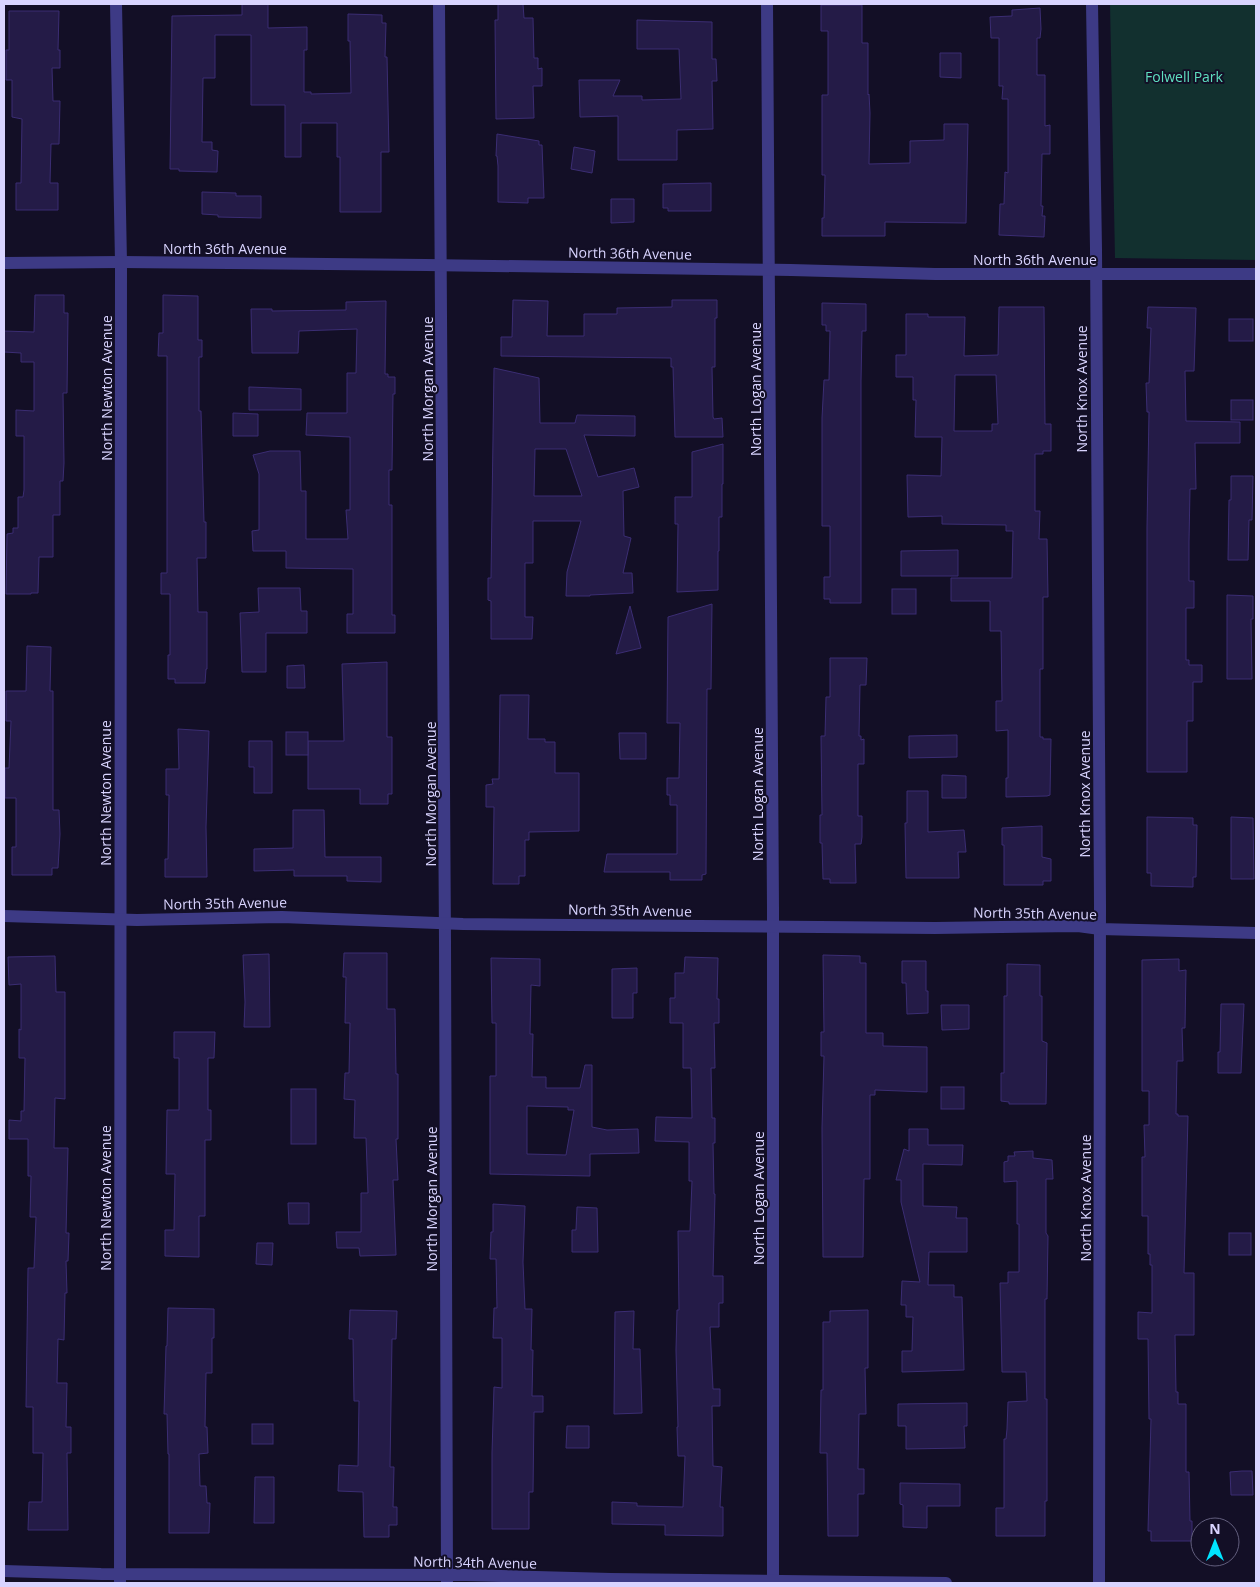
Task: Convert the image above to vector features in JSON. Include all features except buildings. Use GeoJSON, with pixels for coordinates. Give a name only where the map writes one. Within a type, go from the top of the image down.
{"type":"FeatureCollection","features":[{"type":"Feature","properties":{"kind":"street","name":"North Newton Avenue"},"geometry":{"type":"LineString","coordinates":[[116,4],[121,262],[120,1578]]}},
{"type":"Feature","properties":{"kind":"street","name":"North Morgan Avenue"},"geometry":{"type":"LineString","coordinates":[[439,4],[442,265],[447,1580]]}},
{"type":"Feature","properties":{"kind":"street","name":"North Logan Avenue"},"geometry":{"type":"LineString","coordinates":[[767,4],[773,926],[773,1582]]}},
{"type":"Feature","properties":{"kind":"street","name":"North Knox Avenue"},"geometry":{"type":"LineString","coordinates":[[1092,4],[1096,274],[1100,929],[1099,1583]]}},
{"type":"Feature","properties":{"kind":"street","name":"North 36th Avenue"},"geometry":{"type":"LineString","coordinates":[[4,263],[121,262],[442,265],[769,269],[935,274],[1256,274]]}},
{"type":"Feature","properties":{"kind":"street","name":"North 35th Avenue"},"geometry":{"type":"LineString","coordinates":[[4,916],[120,919],[282,917],[445,923],[935,928],[1078,926],[1100,929],[1256,933]]}},
{"type":"Feature","properties":{"kind":"street","name":"North 34th Avenue"},"geometry":{"type":"LineString","coordinates":[[4,1571],[120,1578],[946,1583]]}},
{"type":"Feature","properties":{"kind":"green space","name":"Folwell Park"},"geometry":{"type":"Polygon","coordinates":[[[1110,4],[1256,4],[1256,260],[1115,258],[1110,4]]]}}]}
